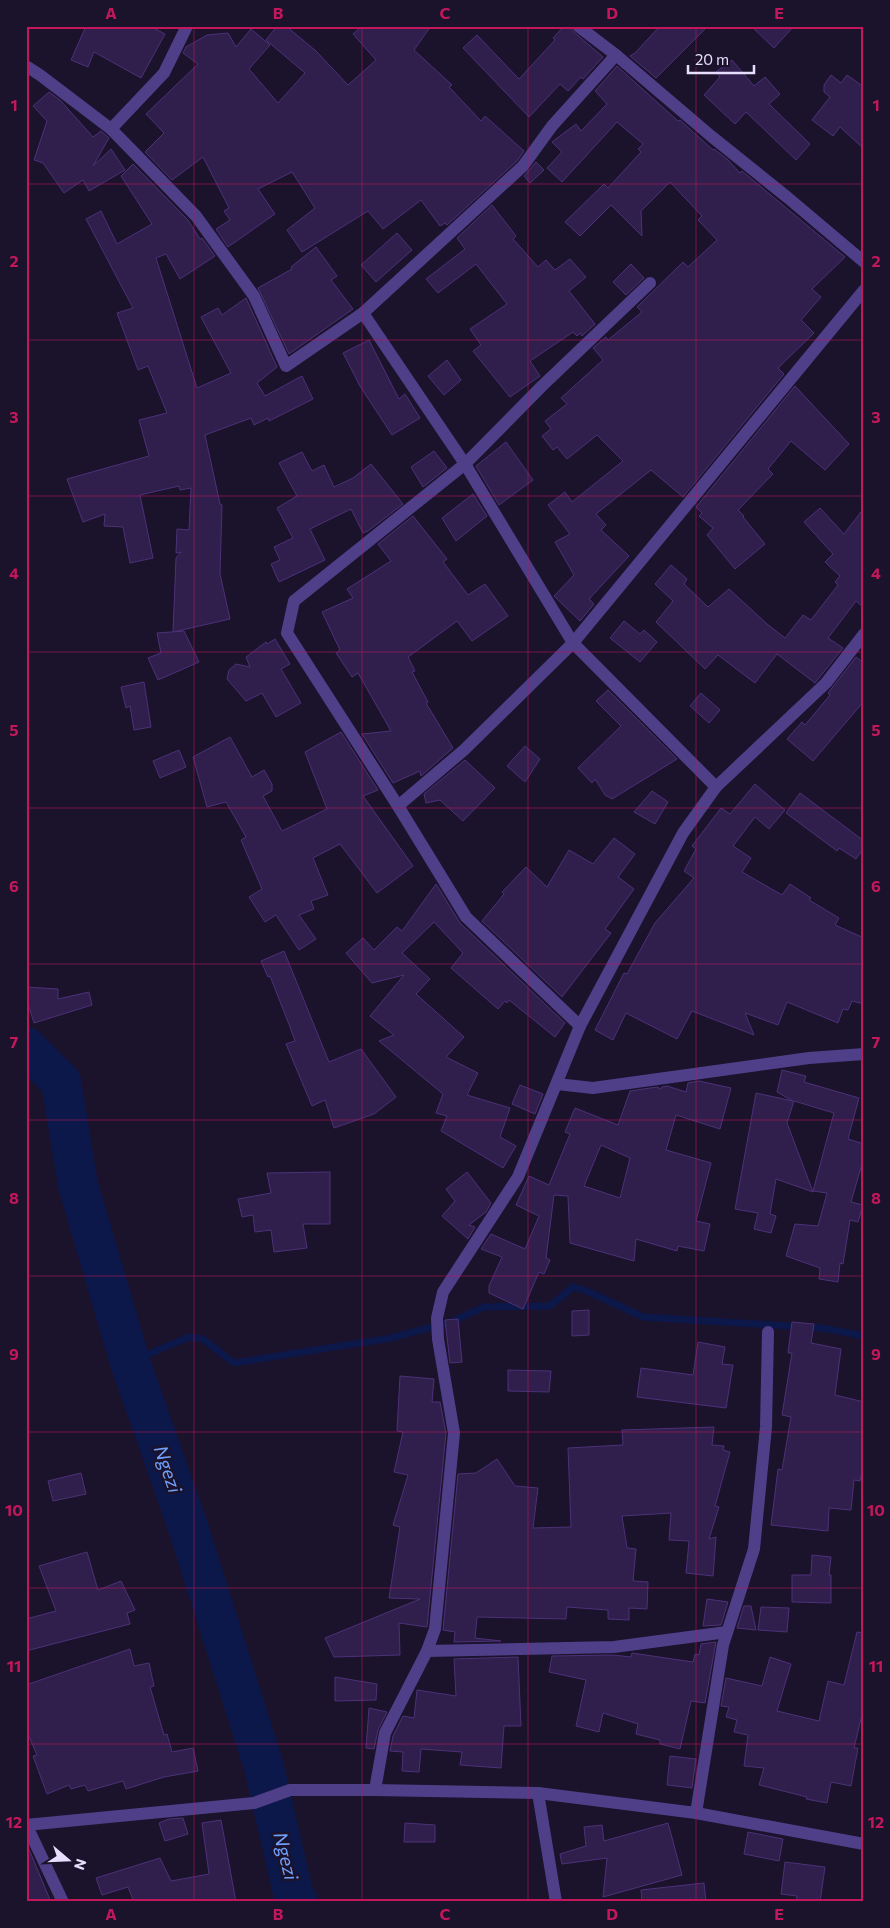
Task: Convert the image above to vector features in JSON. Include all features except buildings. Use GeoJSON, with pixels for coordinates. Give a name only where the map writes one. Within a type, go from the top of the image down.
{"type":"FeatureCollection","features":[{"type":"Feature","properties":{"kind":"street"},"geometry":{"type":"LineString","coordinates":[[111,129],[164,72],[187,26]]}},
{"type":"Feature","properties":{"kind":"street"},"geometry":{"type":"LineString","coordinates":[[578,26],[616,55],[864,262]]}},
{"type":"Feature","properties":{"kind":"street"},"geometry":{"type":"LineString","coordinates":[[26,66],[111,129],[196,216],[254,296],[286,366],[363,313],[523,166],[552,126],[616,55]]}},
{"type":"Feature","properties":{"kind":"street"},"geometry":{"type":"LineString","coordinates":[[580,1026],[466,917],[398,806],[287,633],[294,601],[465,464],[542,386],[650,283]]}},
{"type":"Feature","properties":{"kind":"street"},"geometry":{"type":"LineString","coordinates":[[398,806],[464,750],[573,643],[864,290]]}},
{"type":"Feature","properties":{"kind":"street"},"geometry":{"type":"LineString","coordinates":[[363,313],[465,464],[573,643],[716,787]]}},
{"type":"Feature","properties":{"kind":"street"},"geometry":{"type":"LineString","coordinates":[[375,1790],[385,1733],[427,1651],[435,1630],[454,1433],[438,1338],[438,1318],[444,1292],[518,1177],[580,1026],[683,833],[716,787],[826,682],[864,634]]}},
{"type":"Feature","properties":{"kind":"street"},"geometry":{"type":"LineString","coordinates":[[557,1084],[593,1088],[809,1058],[864,1054]]}},
{"type":"Feature","properties":{"kind":"street"},"geometry":{"type":"LineString","coordinates":[[696,1813],[727,1632],[754,1550],[766,1427],[768,1332]]}},
{"type":"Feature","properties":{"kind":"street"},"geometry":{"type":"LineString","coordinates":[[427,1651],[614,1647],[727,1632]]}},
{"type":"Feature","properties":{"kind":"street"},"geometry":{"type":"LineString","coordinates":[[63,1902],[26,1825],[254,1803],[290,1790],[538,1793],[696,1813],[864,1844]]}},
{"type":"Feature","properties":{"kind":"street"},"geometry":{"type":"LineString","coordinates":[[538,1793],[556,1902]]}},
{"type":"Feature","properties":{"kind":"waterway","name":"Ngezi"},"geometry":{"type":"LineString","coordinates":[[26,1047],[61,1082],[78,1185],[130,1362],[188,1527],[264,1767],[294,1897],[298,1902]]}},
{"type":"Feature","properties":{"kind":"waterway"},"geometry":{"type":"LineString","coordinates":[[130,1362],[189,1337],[203,1339],[234,1363],[391,1338],[451,1322],[484,1307],[550,1306],[573,1287],[587,1291],[643,1317],[822,1328],[864,1336]]}}]}
